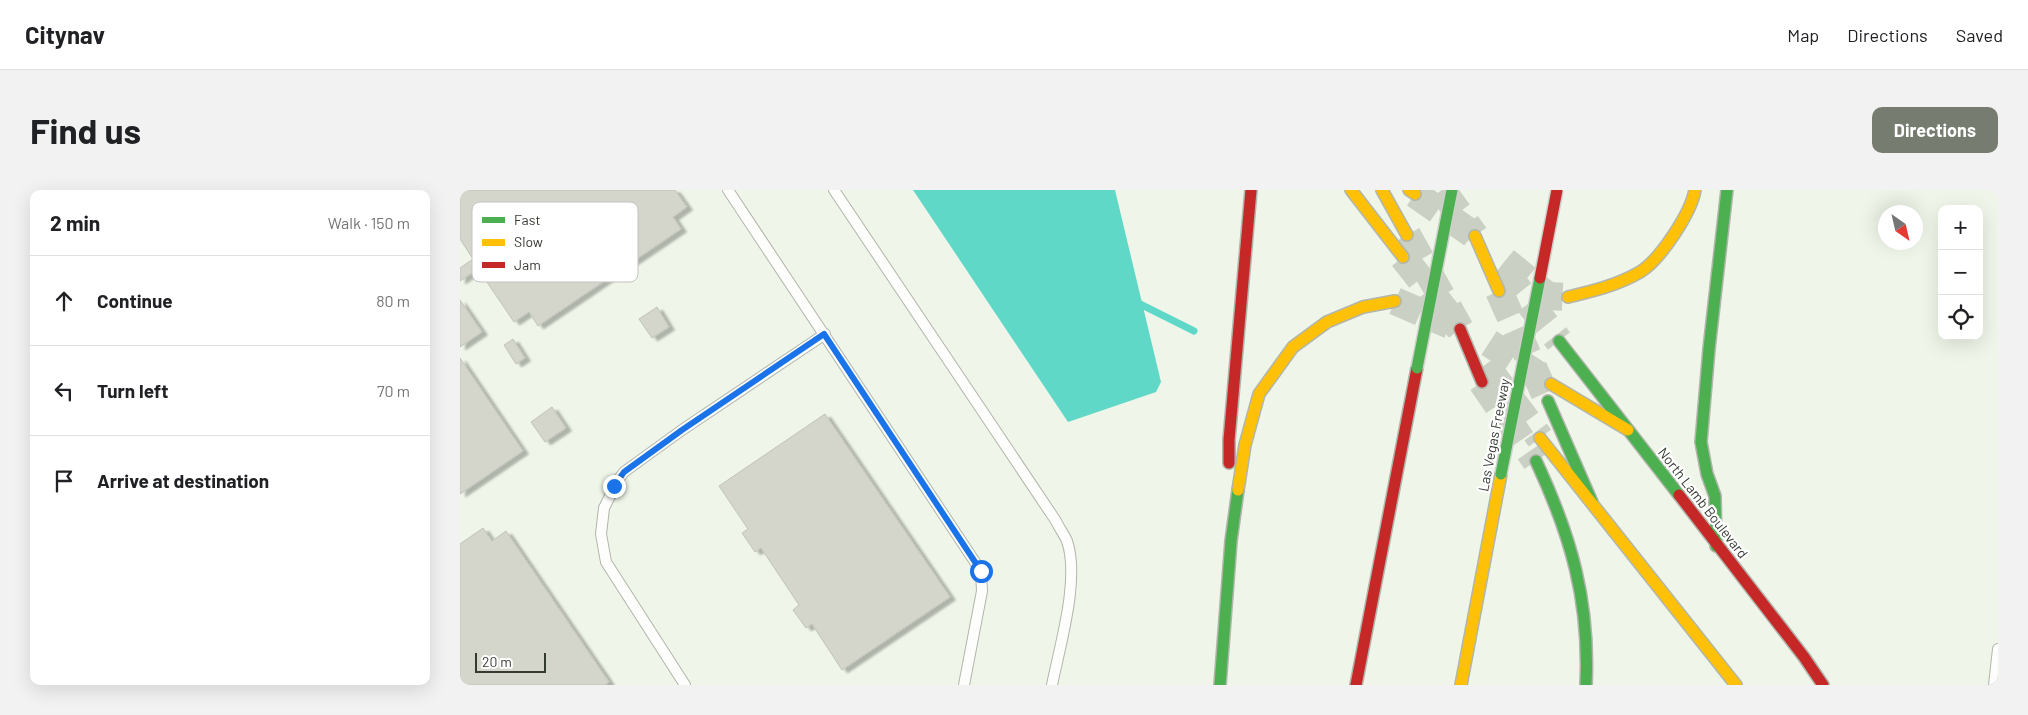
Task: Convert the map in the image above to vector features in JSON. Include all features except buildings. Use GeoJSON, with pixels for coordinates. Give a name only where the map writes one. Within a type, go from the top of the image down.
{"type":"FeatureCollection","features":[{"type":"Feature","properties":{"kind":"main road"},"geometry":{"type":"LineString","coordinates":[[1231,541],[1229,440],[1251,190]]}},
{"type":"Feature","properties":{"kind":"main road"},"geometry":{"type":"LineString","coordinates":[[1351,190],[1403,257]]}},
{"type":"Feature","properties":{"kind":"main road"},"geometry":{"type":"LineString","coordinates":[[1382,190],[1406,235]]}},
{"type":"Feature","properties":{"kind":"main road"},"geometry":{"type":"LineString","coordinates":[[1356,685],[1452,190]]}},
{"type":"Feature","properties":{"kind":"main road","name":"Las Vegas Freeway"},"geometry":{"type":"LineString","coordinates":[[1461,685],[1557,190]]}},
{"type":"Feature","properties":{"kind":"main road"},"geometry":{"type":"LineString","coordinates":[[1568,297],[1602,289],[1642,271],[1672,239],[1693,201],[1696,190]]}},
{"type":"Feature","properties":{"kind":"main road"},"geometry":{"type":"LineString","coordinates":[[1716,546],[1715,496],[1707,474],[1701,442],[1727,190]]}},
{"type":"Feature","properties":{"kind":"main road"},"geometry":{"type":"LineString","coordinates":[[1476,236],[1497,255]]}},
{"type":"Feature","properties":{"kind":"main road"},"geometry":{"type":"LineString","coordinates":[[1476,236],[1503,270]]}},
{"type":"Feature","properties":{"kind":"main road"},"geometry":{"type":"LineString","coordinates":[[1476,236],[1499,291]]}},
{"type":"Feature","properties":{"kind":"main road"},"geometry":{"type":"LineString","coordinates":[[1220,685],[1231,541],[1245,445],[1259,394],[1293,347],[1327,322],[1363,307],[1395,302]]}},
{"type":"Feature","properties":{"kind":"main road"},"geometry":{"type":"LineString","coordinates":[[1460,329],[1474,336]]}},
{"type":"Feature","properties":{"kind":"main road"},"geometry":{"type":"LineString","coordinates":[[1460,329],[1485,365]]}},
{"type":"Feature","properties":{"kind":"main road"},"geometry":{"type":"LineString","coordinates":[[1460,329],[1482,382]]}},
{"type":"Feature","properties":{"kind":"main road","name":"North Lamb Boulevard"},"geometry":{"type":"LineString","coordinates":[[1559,341],[1716,546],[1804,656],[1823,685]]}},
{"type":"Feature","properties":{"kind":"main road"},"geometry":{"type":"LineString","coordinates":[[1551,384],[1628,430]]}},
{"type":"Feature","properties":{"kind":"main road"},"geometry":{"type":"LineString","coordinates":[[1548,401],[1592,502]]}},
{"type":"Feature","properties":{"kind":"main road"},"geometry":{"type":"LineString","coordinates":[[1540,438],[1736,685]]}},
{"type":"Feature","properties":{"kind":"main road"},"geometry":{"type":"LineString","coordinates":[[1536,461],[1551,491],[1570,543],[1585,603],[1586,685]]}},
{"type":"Feature","properties":{"kind":"lane"},"geometry":{"type":"LineString","coordinates":[[728,190],[981,571],[982,591],[964,685]]}},
{"type":"Feature","properties":{"kind":"lane"},"geometry":{"type":"LineString","coordinates":[[834,190],[1045,505],[1067,541],[1072,580],[1052,685]]}},
{"type":"Feature","properties":{"kind":"lane"},"geometry":{"type":"LineString","coordinates":[[685,685],[606,562],[602,534],[604,508],[624,472],[682,430],[824,334]]}},
{"type":"Feature","properties":{"kind":"lane"},"geometry":{"type":"LineString","coordinates":[[1994,685],[1998,649]]}},
{"type":"Feature","properties":{"kind":"water"},"geometry":{"type":"Polygon","coordinates":[[[913,190],[1115,190],[1161,382],[1156,392],[1068,422],[913,190]]]}},
{"type":"Feature","properties":{"kind":"waterway"},"geometry":{"type":"LineString","coordinates":[[1136,302],[1194,331]]}},
{"type":"Feature","properties":{"kind":"tunnel"},"geometry":{"type":"LineString","coordinates":[[1442,190],[1475,236]]}},
{"type":"Feature","properties":{"kind":"tunnel"},"geometry":{"type":"LineString","coordinates":[[1415,194],[1475,236]]}},
{"type":"Feature","properties":{"kind":"tunnel"},"geometry":{"type":"LineString","coordinates":[[1407,235],[1460,329]]}},
{"type":"Feature","properties":{"kind":"tunnel"},"geometry":{"type":"LineString","coordinates":[[1403,257],[1460,329]]}},
{"type":"Feature","properties":{"kind":"tunnel"},"geometry":{"type":"LineString","coordinates":[[1505,261],[1548,296],[1568,297]]}},
{"type":"Feature","properties":{"kind":"tunnel"},"geometry":{"type":"LineString","coordinates":[[1503,270],[1559,341]]}},
{"type":"Feature","properties":{"kind":"tunnel"},"geometry":{"type":"LineString","coordinates":[[1499,291],[1548,401]]}},
{"type":"Feature","properties":{"kind":"tunnel"},"geometry":{"type":"LineString","coordinates":[[1395,301],[1450,325]]}},
{"type":"Feature","properties":{"kind":"tunnel"},"geometry":{"type":"LineString","coordinates":[[1489,343],[1538,375]]}},
{"type":"Feature","properties":{"kind":"tunnel"},"geometry":{"type":"LineString","coordinates":[[1485,365],[1540,438]]}},
{"type":"Feature","properties":{"kind":"tunnel"},"geometry":{"type":"LineString","coordinates":[[1482,382],[1536,461]]}},
{"type":"Feature","properties":{"kind":"traffic: fast"},"geometry":{"type":"LineString","coordinates":[[1417,368],[1452,190]]}},
{"type":"Feature","properties":{"kind":"traffic: fast"},"geometry":{"type":"LineString","coordinates":[[1716,546],[1715,496],[1707,474],[1701,442],[1709,349],[1727,190]]}},
{"type":"Feature","properties":{"kind":"traffic: fast"},"geometry":{"type":"LineString","coordinates":[[1501,474],[1540,278]]}},
{"type":"Feature","properties":{"kind":"traffic: fast"},"geometry":{"type":"LineString","coordinates":[[1559,341],[1679,495]]}},
{"type":"Feature","properties":{"kind":"traffic: fast"},"geometry":{"type":"LineString","coordinates":[[1548,401],[1592,502]]}},
{"type":"Feature","properties":{"kind":"traffic: fast"},"geometry":{"type":"LineString","coordinates":[[1536,461],[1559,516],[1576,570],[1585,625],[1586,685]]}},
{"type":"Feature","properties":{"kind":"traffic: fast"},"geometry":{"type":"LineString","coordinates":[[1220,685],[1231,541],[1238,490]]}},
{"type":"Feature","properties":{"kind":"traffic: slow"},"geometry":{"type":"LineString","coordinates":[[1351,190],[1403,257]]}},
{"type":"Feature","properties":{"kind":"traffic: slow"},"geometry":{"type":"LineString","coordinates":[[1382,190],[1407,235]]}},
{"type":"Feature","properties":{"kind":"traffic: slow"},"geometry":{"type":"LineString","coordinates":[[1409,190],[1415,194]]}},
{"type":"Feature","properties":{"kind":"traffic: slow"},"geometry":{"type":"LineString","coordinates":[[1568,297],[1614,284],[1632,277],[1648,266],[1674,235],[1688,211],[1695,190]]}},
{"type":"Feature","properties":{"kind":"traffic: slow"},"geometry":{"type":"LineString","coordinates":[[1475,236],[1499,291]]}},
{"type":"Feature","properties":{"kind":"traffic: slow"},"geometry":{"type":"LineString","coordinates":[[1238,490],[1245,445],[1259,394],[1293,347],[1327,322],[1363,307],[1395,301]]}},
{"type":"Feature","properties":{"kind":"traffic: slow"},"geometry":{"type":"LineString","coordinates":[[1551,384],[1628,430]]}},
{"type":"Feature","properties":{"kind":"traffic: slow"},"geometry":{"type":"LineString","coordinates":[[1540,438],[1736,685]]}},
{"type":"Feature","properties":{"kind":"traffic: slow"},"geometry":{"type":"LineString","coordinates":[[1461,685],[1501,474]]}},
{"type":"Feature","properties":{"kind":"traffic: jam"},"geometry":{"type":"LineString","coordinates":[[1229,463],[1229,440],[1251,190]]}},
{"type":"Feature","properties":{"kind":"traffic: jam"},"geometry":{"type":"LineString","coordinates":[[1540,278],[1557,190]]}},
{"type":"Feature","properties":{"kind":"traffic: jam"},"geometry":{"type":"LineString","coordinates":[[1460,329],[1482,382]]}},
{"type":"Feature","properties":{"kind":"traffic: jam"},"geometry":{"type":"LineString","coordinates":[[1356,685],[1417,368]]}},
{"type":"Feature","properties":{"kind":"traffic: jam"},"geometry":{"type":"LineString","coordinates":[[1679,495],[1804,657],[1823,685]]}},
{"type":"Feature","properties":{"kind":"route"},"geometry":{"type":"LineString","coordinates":[[614,486],[624,472],[682,430],[824,334],[981,571]]}}]}
